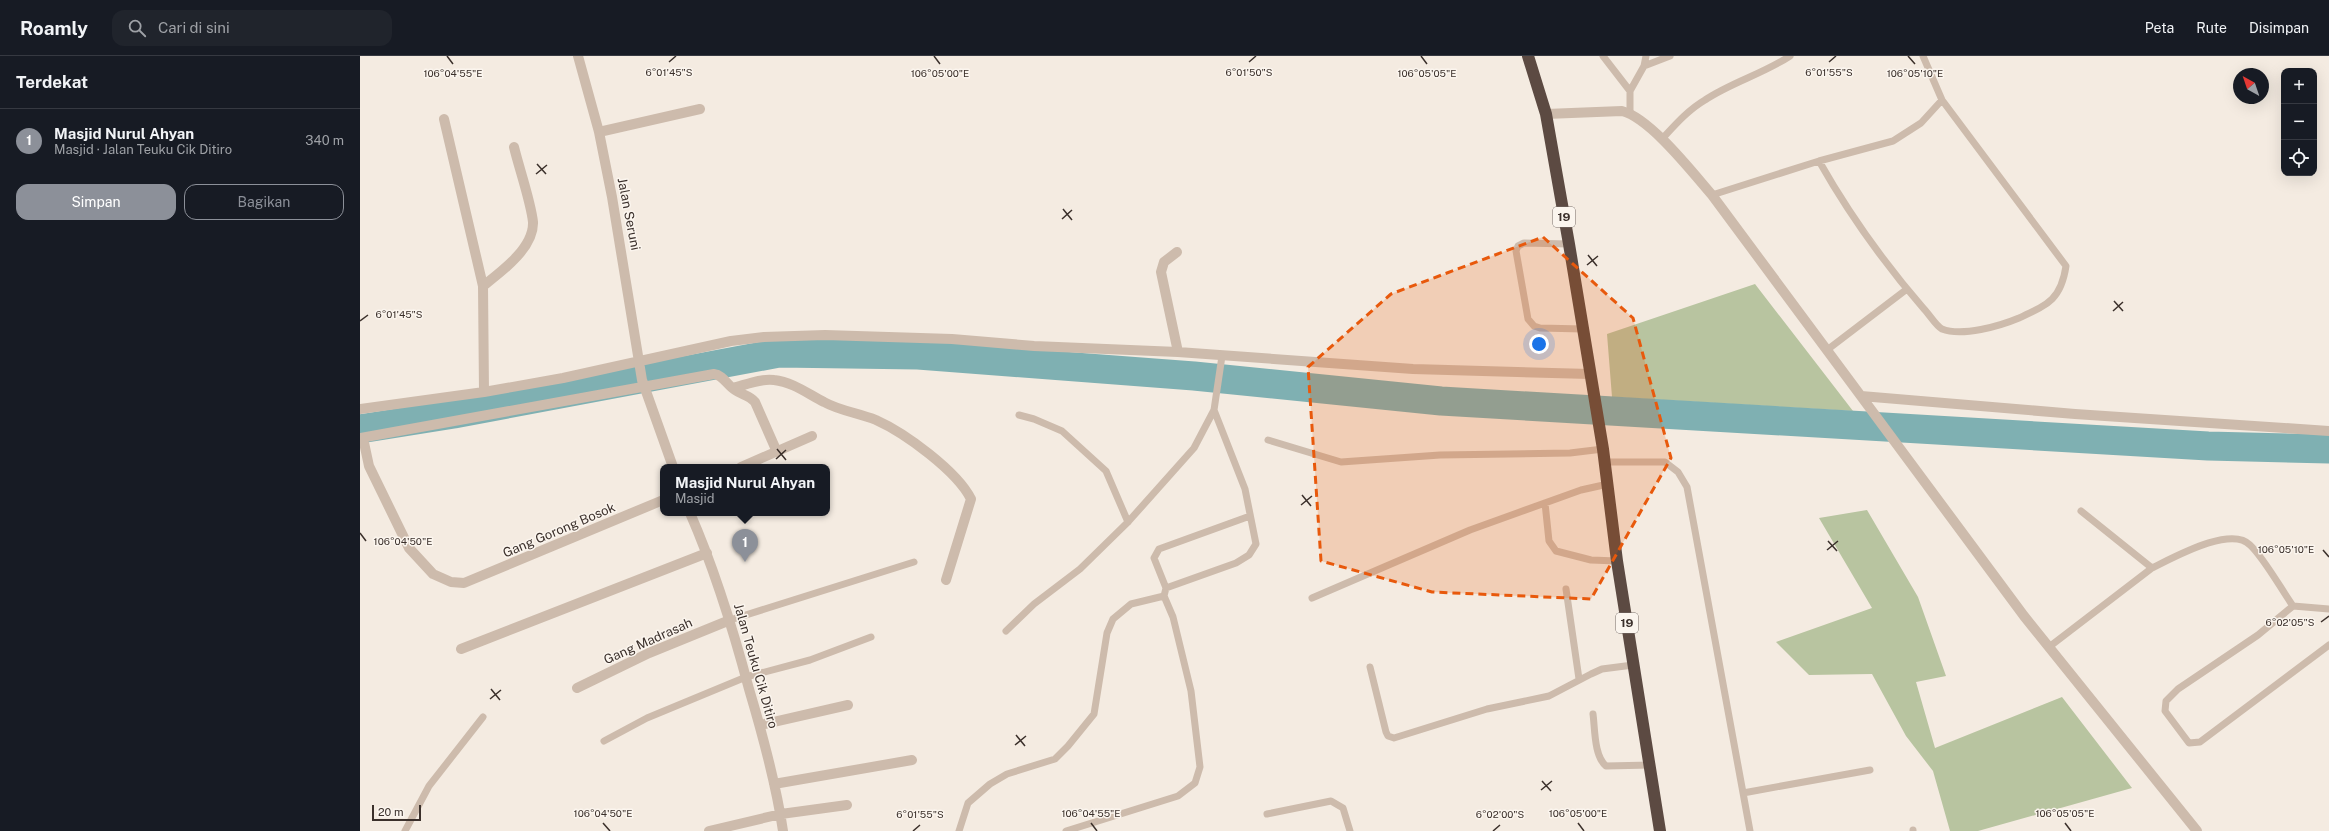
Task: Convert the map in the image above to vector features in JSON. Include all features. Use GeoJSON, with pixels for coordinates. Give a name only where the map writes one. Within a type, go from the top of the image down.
{"type":"FeatureCollection","features":[{"type":"Feature","properties":{"kind":"highway","name":"19"},"geometry":{"type":"LineString","coordinates":[[1528,56],[1546,114],[1569,244],[1603,449],[1617,561],[1633,665],[1651,765],[1660,831]]}},
{"type":"Feature","properties":{"kind":"street","name":"Jalan Seruni"},"geometry":{"type":"LineString","coordinates":[[578,56],[599,132],[623,252],[643,383]]}},
{"type":"Feature","properties":{"kind":"street"},"geometry":{"type":"LineString","coordinates":[[599,132],[700,109]]}},
{"type":"Feature","properties":{"kind":"street"},"geometry":{"type":"LineString","coordinates":[[1546,114],[1622,111],[1630,113],[1662,139],[1712,195],[1889,435],[2049,647],[2197,831]]}},
{"type":"Feature","properties":{"kind":"street"},"geometry":{"type":"LineString","coordinates":[[444,119],[483,286],[484,392]]}},
{"type":"Feature","properties":{"kind":"street"},"geometry":{"type":"LineString","coordinates":[[483,286],[518,256],[529,236],[533,223],[514,147]]}},
{"type":"Feature","properties":{"kind":"street"},"geometry":{"type":"LineString","coordinates":[[1177,252],[1164,262],[1161,272],[1178,352]]}},
{"type":"Feature","properties":{"kind":"street"},"geometry":{"type":"LineString","coordinates":[[360,409],[484,392],[640,363],[731,341],[764,337],[889,336],[1034,346],[1178,352],[1420,369],[1591,377]]}},
{"type":"Feature","properties":{"kind":"street"},"geometry":{"type":"LineString","coordinates":[[364,467],[362,438],[643,383],[714,374],[719,375],[733,388],[755,402],[777,452]]}},
{"type":"Feature","properties":{"kind":"street"},"geometry":{"type":"LineString","coordinates":[[733,388],[774,379],[797,387],[825,403],[876,420],[910,439],[949,470],[965,486],[971,499],[946,580]]}},
{"type":"Feature","properties":{"kind":"street"},"geometry":{"type":"LineString","coordinates":[[643,383],[671,464]]}},
{"type":"Feature","properties":{"kind":"street"},"geometry":{"type":"LineString","coordinates":[[1863,400],[2329,431]]}},
{"type":"Feature","properties":{"kind":"street"},"geometry":{"type":"LineString","coordinates":[[748,464],[812,436]]}},
{"type":"Feature","properties":{"kind":"street","name":"Gang Gorong Bosok"},"geometry":{"type":"LineString","coordinates":[[364,467],[413,553],[433,574],[451,582],[464,583],[660,501]]}},
{"type":"Feature","properties":{"kind":"street","name":"Jalan Teuku Cik Ditiro"},"geometry":{"type":"LineString","coordinates":[[691,516],[707,553],[730,620],[760,725],[781,814],[783,831]]}},
{"type":"Feature","properties":{"kind":"street"},"geometry":{"type":"LineString","coordinates":[[461,649],[707,553]]}},
{"type":"Feature","properties":{"kind":"street","name":"Gang Madrasah"},"geometry":{"type":"LineString","coordinates":[[577,688],[650,653],[730,620]]}},
{"type":"Feature","properties":{"kind":"street"},"geometry":{"type":"LineString","coordinates":[[760,725],[848,705]]}},
{"type":"Feature","properties":{"kind":"street"},"geometry":{"type":"LineString","coordinates":[[774,784],[912,760]]}},
{"type":"Feature","properties":{"kind":"street"},"geometry":{"type":"LineString","coordinates":[[709,831],[781,814],[847,804]]}},
{"type":"Feature","properties":{"kind":"lane"},"geometry":{"type":"LineString","coordinates":[[1603,56],[1630,90]]}},
{"type":"Feature","properties":{"kind":"lane"},"geometry":{"type":"LineString","coordinates":[[1630,113],[1630,90],[1644,66],[1646,56]]}},
{"type":"Feature","properties":{"kind":"lane"},"geometry":{"type":"LineString","coordinates":[[1644,66],[1670,56]]}},
{"type":"Feature","properties":{"kind":"lane"},"geometry":{"type":"LineString","coordinates":[[1662,139],[1686,114],[1705,99],[1771,68],[1790,56]]}},
{"type":"Feature","properties":{"kind":"lane"},"geometry":{"type":"LineString","coordinates":[[1819,161],[1846,207],[1907,289],[1942,329],[1961,332],[2002,325],[2046,305],[2058,294],[2064,280],[2066,266],[1942,100],[1923,56]]}},
{"type":"Feature","properties":{"kind":"lane"},"geometry":{"type":"LineString","coordinates":[[1712,195],[1819,161],[1893,141],[1921,123],[1942,100]]}},
{"type":"Feature","properties":{"kind":"lane"},"geometry":{"type":"LineString","coordinates":[[1569,244],[1524,243],[1518,246],[1516,251],[1528,319],[1534,326],[1540,328],[1583,328]]}},
{"type":"Feature","properties":{"kind":"lane"},"geometry":{"type":"LineString","coordinates":[[1827,350],[1907,289]]}},
{"type":"Feature","properties":{"kind":"lane"},"geometry":{"type":"LineString","coordinates":[[1006,631],[1034,604],[1080,569],[1128,522],[1194,448],[1214,410],[1217,399],[1222,356]]}},
{"type":"Feature","properties":{"kind":"lane"},"geometry":{"type":"LineString","coordinates":[[1166,588],[1236,563],[1249,555],[1256,544],[1245,489],[1214,410]]}},
{"type":"Feature","properties":{"kind":"lane"},"geometry":{"type":"LineString","coordinates":[[1019,415],[1034,419],[1062,431],[1106,471],[1128,522]]}},
{"type":"Feature","properties":{"kind":"lane"},"geometry":{"type":"LineString","coordinates":[[1268,440],[1341,462],[1440,455],[1570,453],[1603,449]]}},
{"type":"Feature","properties":{"kind":"lane"},"geometry":{"type":"LineString","coordinates":[[1605,462],[1665,462],[1678,472],[1687,487],[1750,831]]}},
{"type":"Feature","properties":{"kind":"lane"},"geometry":{"type":"LineString","coordinates":[[1312,598],[1470,530],[1581,490],[1608,484]]}},
{"type":"Feature","properties":{"kind":"lane"},"geometry":{"type":"LineString","coordinates":[[1545,503],[1550,541],[1556,550],[1591,560],[1617,561]]}},
{"type":"Feature","properties":{"kind":"lane"},"geometry":{"type":"LineString","coordinates":[[2082,511],[2152,568]]}},
{"type":"Feature","properties":{"kind":"lane"},"geometry":{"type":"LineString","coordinates":[[1066,831],[1178,796],[1195,783],[1198,778],[1200,767],[1191,691],[1173,618],[1164,596],[1166,588],[1154,558],[1159,549],[1250,516]]}},
{"type":"Feature","properties":{"kind":"lane"},"geometry":{"type":"LineString","coordinates":[[2049,647],[2152,568],[2202,545],[2231,538],[2249,544],[2293,606]]}},
{"type":"Feature","properties":{"kind":"lane"},"geometry":{"type":"LineString","coordinates":[[730,620],[914,562]]}},
{"type":"Feature","properties":{"kind":"lane"},"geometry":{"type":"LineString","coordinates":[[1566,589],[1579,679]]}},
{"type":"Feature","properties":{"kind":"lane"},"geometry":{"type":"LineString","coordinates":[[959,831],[968,803],[990,784],[1007,774],[1055,759],[1068,746],[1094,714],[1107,633],[1113,619],[1131,604],[1164,596]]}},
{"type":"Feature","properties":{"kind":"lane"},"geometry":{"type":"LineString","coordinates":[[2329,609],[2293,606],[2258,635],[2178,689],[2166,701],[2165,711],[2189,743],[2200,742],[2329,645]]}},
{"type":"Feature","properties":{"kind":"lane"},"geometry":{"type":"LineString","coordinates":[[604,742],[647,718],[746,677],[810,660],[871,637]]}},
{"type":"Feature","properties":{"kind":"lane"},"geometry":{"type":"LineString","coordinates":[[1370,667],[1386,732],[1388,736],[1394,738],[1487,709],[1549,696],[1579,679],[1602,669],[1633,665]]}},
{"type":"Feature","properties":{"kind":"lane"},"geometry":{"type":"LineString","coordinates":[[1593,714],[1599,754],[1602,762],[1606,766],[1651,765]]}},
{"type":"Feature","properties":{"kind":"lane"},"geometry":{"type":"LineString","coordinates":[[405,831],[429,786],[483,717]]}},
{"type":"Feature","properties":{"kind":"lane"},"geometry":{"type":"LineString","coordinates":[[1743,794],[1870,770]]}},
{"type":"Feature","properties":{"kind":"lane"},"geometry":{"type":"LineString","coordinates":[[1266,814],[1331,801],[1343,808],[1350,831]]}},
{"type":"Feature","properties":{"kind":"highlighted area"},"geometry":{"type":"Polygon","coordinates":[[[1543,237],[1633,318],[1671,458],[1591,599],[1432,592],[1321,561],[1308,367],[1391,294],[1543,237]]]}},
{"type":"Feature","properties":{"kind":"green space"},"geometry":{"type":"Polygon","coordinates":[[[1755,284],[1853,411],[1612,397],[1607,334],[1755,284]]]}},
{"type":"Feature","properties":{"kind":"green space"},"geometry":{"type":"Polygon","coordinates":[[[1867,510],[1918,597],[1946,676],[1916,682],[1935,748],[2062,697],[2132,788],[1978,831],[1950,831],[1933,771],[1906,736],[1872,674],[1809,675],[1776,642],[1872,608],[1819,518],[1867,510]]]}},
{"type":"Feature","properties":{"kind":"waterway"},"geometry":{"type":"LineString","coordinates":[[360,429],[454,414],[779,353],[918,355],[1194,376],[1441,401],[2208,446],[2329,449]]}},
{"type":"Feature","properties":{"kind":"place","name":"Masjid Nurul Ahyan"},"geometry":{"type":"Point","coordinates":[745,562]}}]}
